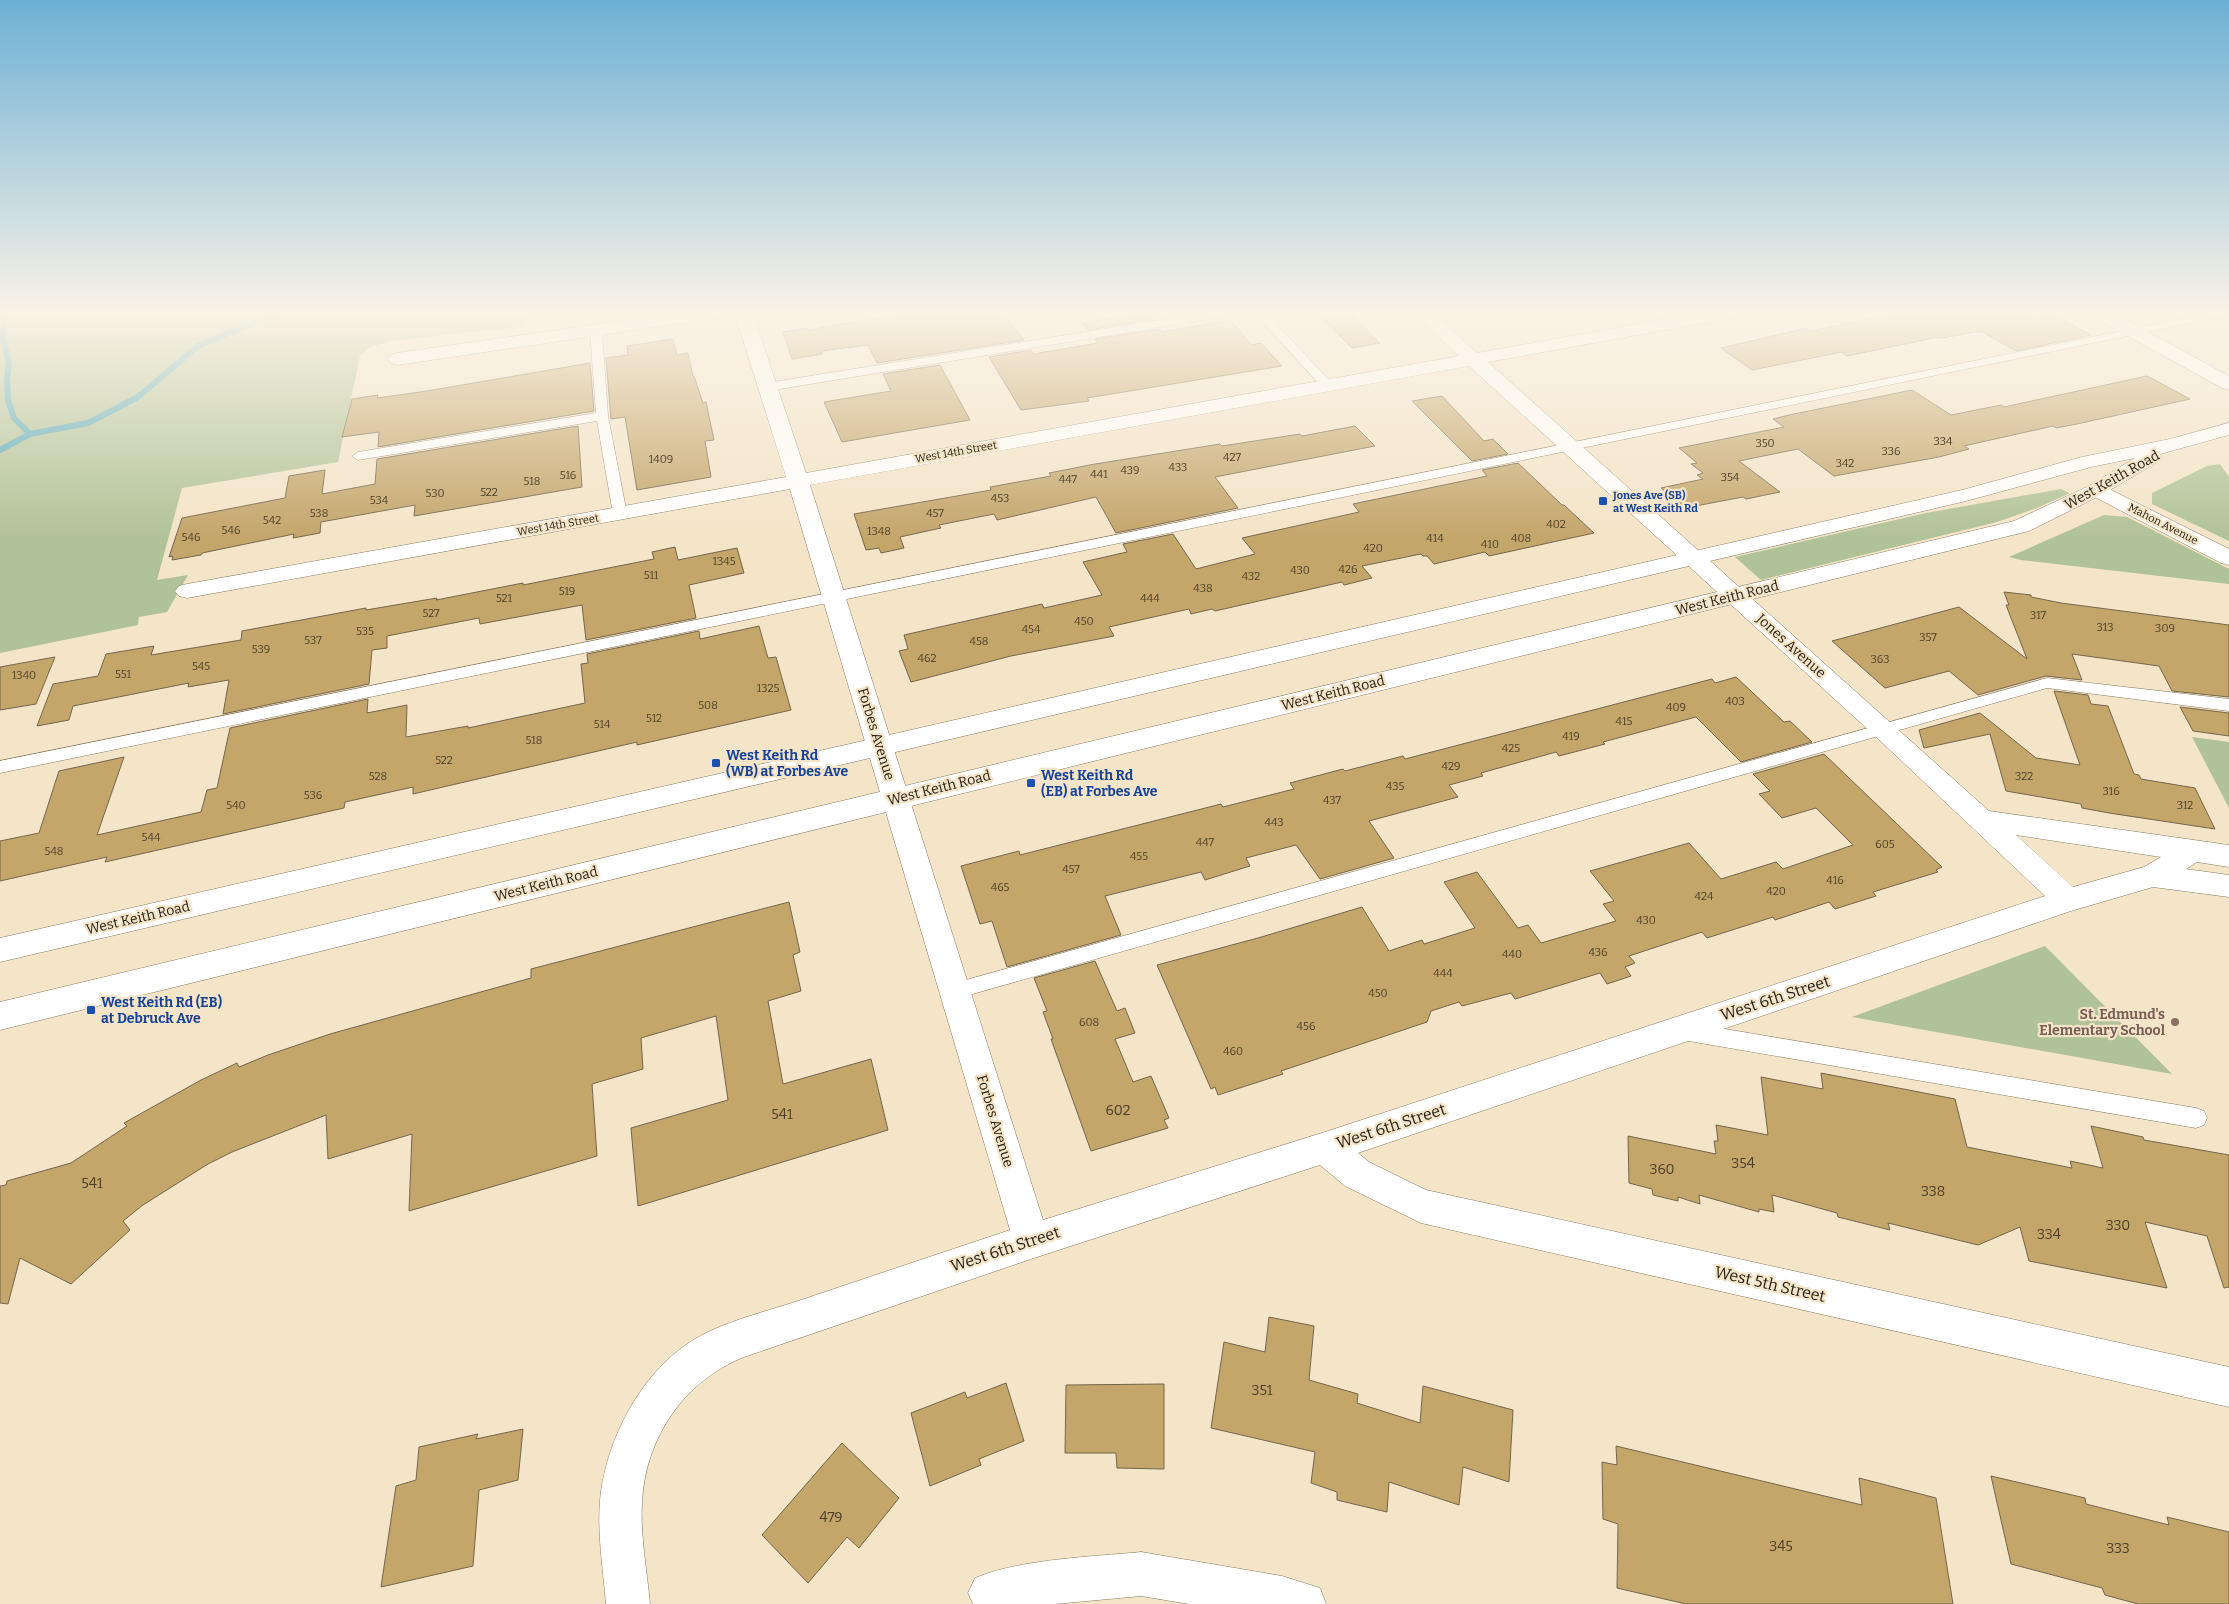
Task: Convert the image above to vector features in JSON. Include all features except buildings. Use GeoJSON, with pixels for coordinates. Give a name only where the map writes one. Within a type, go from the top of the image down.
{"type":"FeatureCollection","features":[{"type":"Feature","properties":{"kind":"street","name":"Forbes Avenue"},"geometry":{"type":"LineString","coordinates":[[769,389],[834,596],[1030,1241]]}},
{"type":"Feature","properties":{"kind":"street","name":"West 14th Street"},"geometry":{"type":"LineString","coordinates":[[187,591],[1306,389]]}},
{"type":"Feature","properties":{"kind":"street","name":"Jones Avenue"},"geometry":{"type":"LineString","coordinates":[[1506,389],[1883,729],[2068,900]]}},
{"type":"Feature","properties":{"kind":"street"},"geometry":{"type":"LineString","coordinates":[[2173,445],[2229,429]]}},
{"type":"Feature","properties":{"kind":"street","name":"West Keith Road"},"geometry":{"type":"LineString","coordinates":[[0,950],[1966,495],[2060,468],[2173,445]]}},
{"type":"Feature","properties":{"kind":"street","name":"West Keith Road"},"geometry":{"type":"LineString","coordinates":[[0,1016],[2021,526],[2096,490],[2122,473],[2173,445]]}},
{"type":"Feature","properties":{"kind":"street"},"geometry":{"type":"LineString","coordinates":[[2096,490],[2089,484],[2088,477],[2132,453]]}},
{"type":"Feature","properties":{"kind":"street","name":"Mahon Avenue"},"geometry":{"type":"LineString","coordinates":[[1966,495],[1993,495],[2059,484],[2080,486],[2096,490],[2229,558]]}},
{"type":"Feature","properties":{"kind":"street"},"geometry":{"type":"LineString","coordinates":[[1982,820],[2229,856]]}},
{"type":"Feature","properties":{"kind":"street","name":"West 6th Street"},"geometry":{"type":"LineString","coordinates":[[628,1604],[622,1525],[622,1491],[637,1436],[651,1410],[693,1362],[713,1351],[744,1338],[1030,1241],[1325,1148],[2068,900],[2153,876],[2194,850]]}},
{"type":"Feature","properties":{"kind":"street","name":"West 6th Street"},"geometry":{"type":"LineString","coordinates":[[2153,876],[2229,886]]}},
{"type":"Feature","properties":{"kind":"street","name":"West 5th Street"},"geometry":{"type":"LineString","coordinates":[[1325,1148],[1357,1174],[1422,1206],[2229,1387]]}},
{"type":"Feature","properties":{"kind":"street"},"geometry":{"type":"LineString","coordinates":[[990,1594],[1062,1581],[1141,1574],[1282,1598],[1304,1604]]}},
{"type":"Feature","properties":{"kind":"lane"},"geometry":{"type":"LineString","coordinates":[[600,389],[602,416],[620,514]]}},
{"type":"Feature","properties":{"kind":"lane"},"geometry":{"type":"LineString","coordinates":[[0,766],[1861,389]]}},
{"type":"Feature","properties":{"kind":"lane"},"geometry":{"type":"LineString","coordinates":[[358,456],[602,416]]}},
{"type":"Feature","properties":{"kind":"lane"},"geometry":{"type":"LineString","coordinates":[[955,992],[2047,683],[2229,705]]}},
{"type":"Feature","properties":{"kind":"lane"},"geometry":{"type":"LineString","coordinates":[[1678,1030],[2196,1118]]}},
{"type":"Feature","properties":{"kind":"green space"},"geometry":{"type":"Polygon","coordinates":[[[0,389],[353,389],[338,462],[182,488],[157,580],[188,575],[167,612],[139,617],[138,625],[0,653],[0,389]]]}},
{"type":"Feature","properties":{"kind":"green space"},"geometry":{"type":"Polygon","coordinates":[[[2220,464],[2229,477],[2229,541],[2152,504],[2152,493],[2207,466],[2220,464]]]}},
{"type":"Feature","properties":{"kind":"green space"},"geometry":{"type":"Polygon","coordinates":[[[2061,489],[2069,493],[2037,508],[1997,522],[1761,580],[1735,557],[1926,513],[2061,489]]]}},
{"type":"Feature","properties":{"kind":"green space"},"geometry":{"type":"Polygon","coordinates":[[[2104,515],[2127,517],[2229,569],[2229,584],[2021,560],[2009,557],[2104,515]]]}},
{"type":"Feature","properties":{"kind":"green space"},"geometry":{"type":"Polygon","coordinates":[[[2192,737],[2229,742],[2229,808],[2192,737]]]}},
{"type":"Feature","properties":{"kind":"green space"},"geometry":{"type":"Polygon","coordinates":[[[2045,946],[2172,1074],[1852,1017],[2045,946]]]}},
{"type":"Feature","properties":{"kind":"waterway"},"geometry":{"type":"LineString","coordinates":[[7,389],[8,400],[14,418],[30,434]]}},
{"type":"Feature","properties":{"kind":"waterway"},"geometry":{"type":"LineString","coordinates":[[30,434],[88,423],[138,397],[148,389]]}},
{"type":"Feature","properties":{"kind":"waterway"},"geometry":{"type":"LineString","coordinates":[[0,450],[30,434]]}},
{"type":"Feature","properties":{"kind":"place","name":"Jones Ave (SB) at West Keith Rd"},"geometry":{"type":"Point","coordinates":[1603,501]}},
{"type":"Feature","properties":{"kind":"place","name":"West Keith Rd (WB) at Forbes Ave"},"geometry":{"type":"Point","coordinates":[716,763]}},
{"type":"Feature","properties":{"kind":"place","name":"West Keith Rd (EB) at Forbes Ave"},"geometry":{"type":"Point","coordinates":[1031,783]}},
{"type":"Feature","properties":{"kind":"place","name":"West Keith Rd (EB) at Debruck Ave"},"geometry":{"type":"Point","coordinates":[91,1010]}},
{"type":"Feature","properties":{"kind":"place","name":"St. Edmund's Elementary School"},"geometry":{"type":"Point","coordinates":[2175,1022]}}]}
